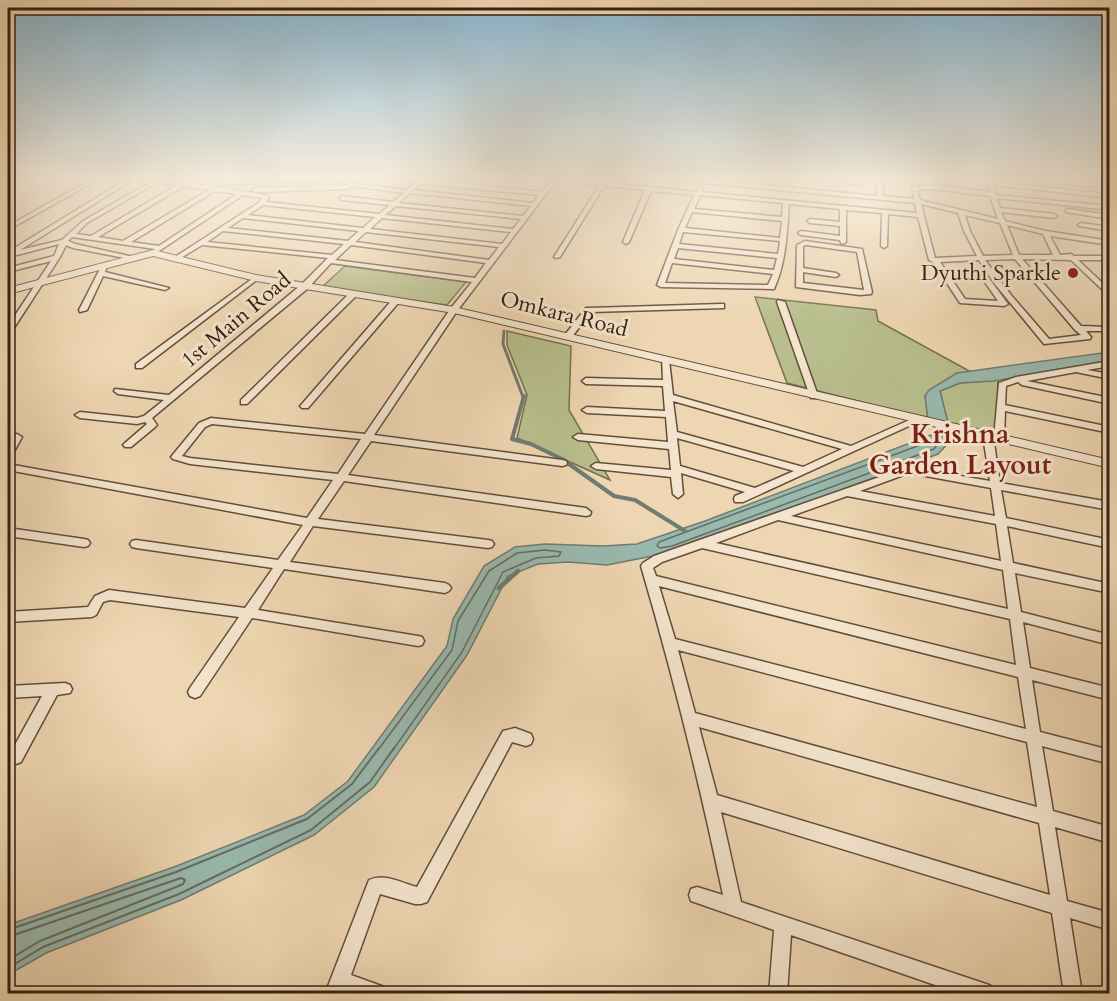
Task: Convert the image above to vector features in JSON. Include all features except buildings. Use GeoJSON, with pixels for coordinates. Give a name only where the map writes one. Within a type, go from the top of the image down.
{"type":"FeatureCollection","features":[{"type":"Feature","properties":{"kind":"street"},"geometry":{"type":"LineString","coordinates":[[8,255],[55,226]]}},
{"type":"Feature","properties":{"kind":"street"},"geometry":{"type":"LineString","coordinates":[[8,331],[57,257],[64,241],[81,226]]}},
{"type":"Feature","properties":{"kind":"street"},"geometry":{"type":"LineString","coordinates":[[92,238],[112,226]]}},
{"type":"Feature","properties":{"kind":"street"},"geometry":{"type":"LineString","coordinates":[[124,243],[153,226]]}},
{"type":"Feature","properties":{"kind":"street"},"geometry":{"type":"LineString","coordinates":[[71,235],[124,243],[157,251],[194,226]]}},
{"type":"Feature","properties":{"kind":"street"},"geometry":{"type":"LineString","coordinates":[[177,258],[227,226]]}},
{"type":"Feature","properties":{"kind":"street"},"geometry":{"type":"LineString","coordinates":[[327,226],[503,246]]}},
{"type":"Feature","properties":{"kind":"street","name":"1st Main Road"},"geometry":{"type":"LineString","coordinates":[[147,418],[304,287],[331,259],[369,226]]}},
{"type":"Feature","properties":{"kind":"street"},"geometry":{"type":"LineString","coordinates":[[467,226],[515,231]]}},
{"type":"Feature","properties":{"kind":"street"},"geometry":{"type":"LineString","coordinates":[[195,692],[454,309],[519,226]]}},
{"type":"Feature","properties":{"kind":"street"},"geometry":{"type":"LineString","coordinates":[[557,257],[577,226]]}},
{"type":"Feature","properties":{"kind":"street"},"geometry":{"type":"LineString","coordinates":[[626,242],[633,226]]}},
{"type":"Feature","properties":{"kind":"street"},"geometry":{"type":"LineString","coordinates":[[683,226],[661,285],[771,288],[778,272],[785,226]]}},
{"type":"Feature","properties":{"kind":"street"},"geometry":{"type":"LineString","coordinates":[[843,226],[843,248]]}},
{"type":"Feature","properties":{"kind":"street"},"geometry":{"type":"LineString","coordinates":[[884,246],[885,226]]}},
{"type":"Feature","properties":{"kind":"street"},"geometry":{"type":"LineString","coordinates":[[924,226],[932,260],[936,261],[963,302],[1006,303],[977,263],[936,261]]}},
{"type":"Feature","properties":{"kind":"street"},"geometry":{"type":"LineString","coordinates":[[965,226],[980,258],[1047,342],[1087,337],[1017,257],[1004,226]]}},
{"type":"Feature","properties":{"kind":"street"},"geometry":{"type":"LineString","coordinates":[[1017,226],[1046,233],[1110,243]]}},
{"type":"Feature","properties":{"kind":"street"},"geometry":{"type":"LineString","coordinates":[[1086,226],[1110,229]]}},
{"type":"Feature","properties":{"kind":"street"},"geometry":{"type":"LineString","coordinates":[[222,229],[491,262]]}},
{"type":"Feature","properties":{"kind":"street"},"geometry":{"type":"LineString","coordinates":[[681,230],[784,240]]}},
{"type":"Feature","properties":{"kind":"street"},"geometry":{"type":"LineString","coordinates":[[801,233],[843,238]]}},
{"type":"Feature","properties":{"kind":"street"},"geometry":{"type":"LineString","coordinates":[[1046,233],[1057,256]]}},
{"type":"Feature","properties":{"kind":"street"},"geometry":{"type":"LineString","coordinates":[[8,255],[64,241],[73,246],[135,258]]}},
{"type":"Feature","properties":{"kind":"street"},"geometry":{"type":"LineString","coordinates":[[201,243],[477,280]]}},
{"type":"Feature","properties":{"kind":"street"},"geometry":{"type":"LineString","coordinates":[[801,244],[856,249],[861,252],[867,293],[800,286],[800,270],[801,244]]}},
{"type":"Feature","properties":{"kind":"street"},"geometry":{"type":"LineString","coordinates":[[675,246],[779,256]]}},
{"type":"Feature","properties":{"kind":"street","name":"Omkara Road"},"geometry":{"type":"LineString","coordinates":[[8,291],[103,269],[157,251],[255,278],[352,295],[454,309],[814,396],[1110,464]]}},
{"type":"Feature","properties":{"kind":"street"},"geometry":{"type":"LineString","coordinates":[[936,261],[1057,256],[1110,258]]}},
{"type":"Feature","properties":{"kind":"street"},"geometry":{"type":"LineString","coordinates":[[1071,256],[1110,295]]}},
{"type":"Feature","properties":{"kind":"street"},"geometry":{"type":"LineString","coordinates":[[8,270],[57,257]]}},
{"type":"Feature","properties":{"kind":"street"},"geometry":{"type":"LineString","coordinates":[[670,261],[778,272]]}},
{"type":"Feature","properties":{"kind":"street"},"geometry":{"type":"LineString","coordinates":[[83,310],[103,269],[165,288]]}},
{"type":"Feature","properties":{"kind":"street"},"geometry":{"type":"LineString","coordinates":[[800,270],[836,275]]}},
{"type":"Feature","properties":{"kind":"street"},"geometry":{"type":"LineString","coordinates":[[139,366],[255,278]]}},
{"type":"Feature","properties":{"kind":"street"},"geometry":{"type":"LineString","coordinates":[[244,402],[352,295]]}},
{"type":"Feature","properties":{"kind":"street"},"geometry":{"type":"LineString","coordinates":[[305,406],[396,301]]}},
{"type":"Feature","properties":{"kind":"street"},"geometry":{"type":"LineString","coordinates":[[781,302],[814,396]]}},
{"type":"Feature","properties":{"kind":"street"},"geometry":{"type":"LineString","coordinates":[[568,336],[589,310],[721,306]]}},
{"type":"Feature","properties":{"kind":"street"},"geometry":{"type":"LineString","coordinates":[[8,318],[18,315]]}},
{"type":"Feature","properties":{"kind":"street"},"geometry":{"type":"LineString","coordinates":[[1078,328],[1110,329]]}},
{"type":"Feature","properties":{"kind":"street"},"geometry":{"type":"LineString","coordinates":[[665,360],[678,494]]}},
{"type":"Feature","properties":{"kind":"street"},"geometry":{"type":"LineString","coordinates":[[1072,993],[995,484],[994,437],[1001,407],[1002,385],[1016,380],[1110,363]]}},
{"type":"Feature","properties":{"kind":"street"},"geometry":{"type":"LineString","coordinates":[[1074,370],[1110,377]]}},
{"type":"Feature","properties":{"kind":"street"},"geometry":{"type":"LineString","coordinates":[[1016,380],[1110,401]]}},
{"type":"Feature","properties":{"kind":"street"},"geometry":{"type":"LineString","coordinates":[[586,381],[667,383]]}},
{"type":"Feature","properties":{"kind":"street"},"geometry":{"type":"LineString","coordinates":[[118,391],[171,398]]}},
{"type":"Feature","properties":{"kind":"street"},"geometry":{"type":"LineString","coordinates":[[669,397],[852,449]]}},
{"type":"Feature","properties":{"kind":"street"},"geometry":{"type":"LineString","coordinates":[[1001,407],[1110,430]]}},
{"type":"Feature","properties":{"kind":"street"},"geometry":{"type":"LineString","coordinates":[[587,410],[670,414]]}},
{"type":"Feature","properties":{"kind":"street"},"geometry":{"type":"LineString","coordinates":[[80,415],[137,421],[147,418],[152,425],[129,445]]}},
{"type":"Feature","properties":{"kind":"street"},"geometry":{"type":"LineString","coordinates":[[562,463],[366,437],[211,421],[202,425],[176,454],[179,459],[190,461],[339,477],[586,512]]}},
{"type":"Feature","properties":{"kind":"street"},"geometry":{"type":"LineString","coordinates":[[739,499],[922,421]]}},
{"type":"Feature","properties":{"kind":"street"},"geometry":{"type":"LineString","coordinates":[[672,434],[804,470]]}},
{"type":"Feature","properties":{"kind":"street"},"geometry":{"type":"LineString","coordinates":[[8,455],[17,437]]}},
{"type":"Feature","properties":{"kind":"street"},"geometry":{"type":"LineString","coordinates":[[579,437],[674,446]]}},
{"type":"Feature","properties":{"kind":"street"},"geometry":{"type":"LineString","coordinates":[[597,466],[676,471],[754,491]]}},
{"type":"Feature","properties":{"kind":"street"},"geometry":{"type":"LineString","coordinates":[[8,467],[309,522],[488,544]]}},
{"type":"Feature","properties":{"kind":"street"},"geometry":{"type":"LineString","coordinates":[[734,907],[690,718],[647,566],[658,559],[908,470],[1110,506]]}},
{"type":"Feature","properties":{"kind":"street"},"geometry":{"type":"LineString","coordinates":[[846,492],[1110,544]]}},
{"type":"Feature","properties":{"kind":"street"},"geometry":{"type":"LineString","coordinates":[[776,516],[1110,589]]}},
{"type":"Feature","properties":{"kind":"street"},"geometry":{"type":"LineString","coordinates":[[8,532],[84,543]]}},
{"type":"Feature","properties":{"kind":"street"},"geometry":{"type":"LineString","coordinates":[[136,544],[445,588]]}},
{"type":"Feature","properties":{"kind":"street"},"geometry":{"type":"LineString","coordinates":[[704,544],[1015,615],[1110,640]]}},
{"type":"Feature","properties":{"kind":"street"},"geometry":{"type":"LineString","coordinates":[[652,580],[1024,675],[1110,694]]}},
{"type":"Feature","properties":{"kind":"street"},"geometry":{"type":"LineString","coordinates":[[8,617],[92,612],[99,599],[109,595],[249,613],[418,641]]}},
{"type":"Feature","properties":{"kind":"street"},"geometry":{"type":"LineString","coordinates":[[670,643],[1110,757]]}},
{"type":"Feature","properties":{"kind":"street"},"geometry":{"type":"LineString","coordinates":[[8,692],[59,690],[16,757]]}},
{"type":"Feature","properties":{"kind":"street"},"geometry":{"type":"LineString","coordinates":[[690,718],[1046,815],[1110,835]]}},
{"type":"Feature","properties":{"kind":"street"},"geometry":{"type":"LineString","coordinates":[[381,993],[337,987],[375,886],[381,885],[421,896],[508,736],[515,735],[526,740]]}},
{"type":"Feature","properties":{"kind":"street"},"geometry":{"type":"LineString","coordinates":[[711,801],[1110,922]]}},
{"type":"Feature","properties":{"kind":"street"},"geometry":{"type":"LineString","coordinates":[[697,895],[989,993]]}},
{"type":"Feature","properties":{"kind":"street"},"geometry":{"type":"LineString","coordinates":[[778,993],[783,924]]}},
{"type":"Feature","properties":{"kind":"green space"},"geometry":{"type":"Polygon","coordinates":[[[345,266],[466,282],[447,305],[321,288],[345,266]]]}},
{"type":"Feature","properties":{"kind":"green space"},"geometry":{"type":"Polygon","coordinates":[[[755,297],[876,310],[878,321],[971,372],[957,373],[925,396],[928,419],[787,383],[755,297]]]}},
{"type":"Feature","properties":{"kind":"green space"},"geometry":{"type":"Polygon","coordinates":[[[507,331],[571,346],[569,410],[610,480],[517,438],[527,395],[507,345],[507,331]]]}},
{"type":"Feature","properties":{"kind":"green space"},"geometry":{"type":"Polygon","coordinates":[[[998,380],[997,435],[948,423],[940,391],[960,383],[998,380]]]}},
{"type":"Feature","properties":{"kind":"water"},"geometry":{"type":"Polygon","coordinates":[[[1109,352],[1109,362],[993,381],[960,383],[940,391],[948,423],[928,419],[925,396],[929,390],[957,373],[1109,352]]]}},
{"type":"Feature","properties":{"kind":"water"},"geometry":{"type":"Polygon","coordinates":[[[931,435],[953,438],[938,454],[673,552],[607,565],[568,562],[538,564],[508,576],[467,655],[374,787],[314,835],[181,900],[46,953],[8,975],[8,925],[174,867],[304,815],[348,781],[447,646],[453,619],[484,566],[515,547],[545,544],[603,546],[637,544],[705,521],[931,435]]]}},
{"type":"Feature","properties":{"kind":"waterway"},"geometry":{"type":"LineString","coordinates":[[504,331],[503,344],[523,397]]}},
{"type":"Feature","properties":{"kind":"waterway"},"geometry":{"type":"LineString","coordinates":[[524,396],[512,439],[531,444],[562,459],[614,496],[635,500],[685,531]]}},
{"type":"Feature","properties":{"kind":"waterway"},"geometry":{"type":"LineString","coordinates":[[499,588],[518,571]]}},
{"type":"Feature","properties":{"kind":"place","name":"Dyuthi Sparkle"},"geometry":{"type":"Point","coordinates":[1073,273]}},
{"type":"Feature","properties":{"kind":"district","name":"Krishna Garden Layout"},"geometry":{"type":"Point","coordinates":[960,450]}}]}
